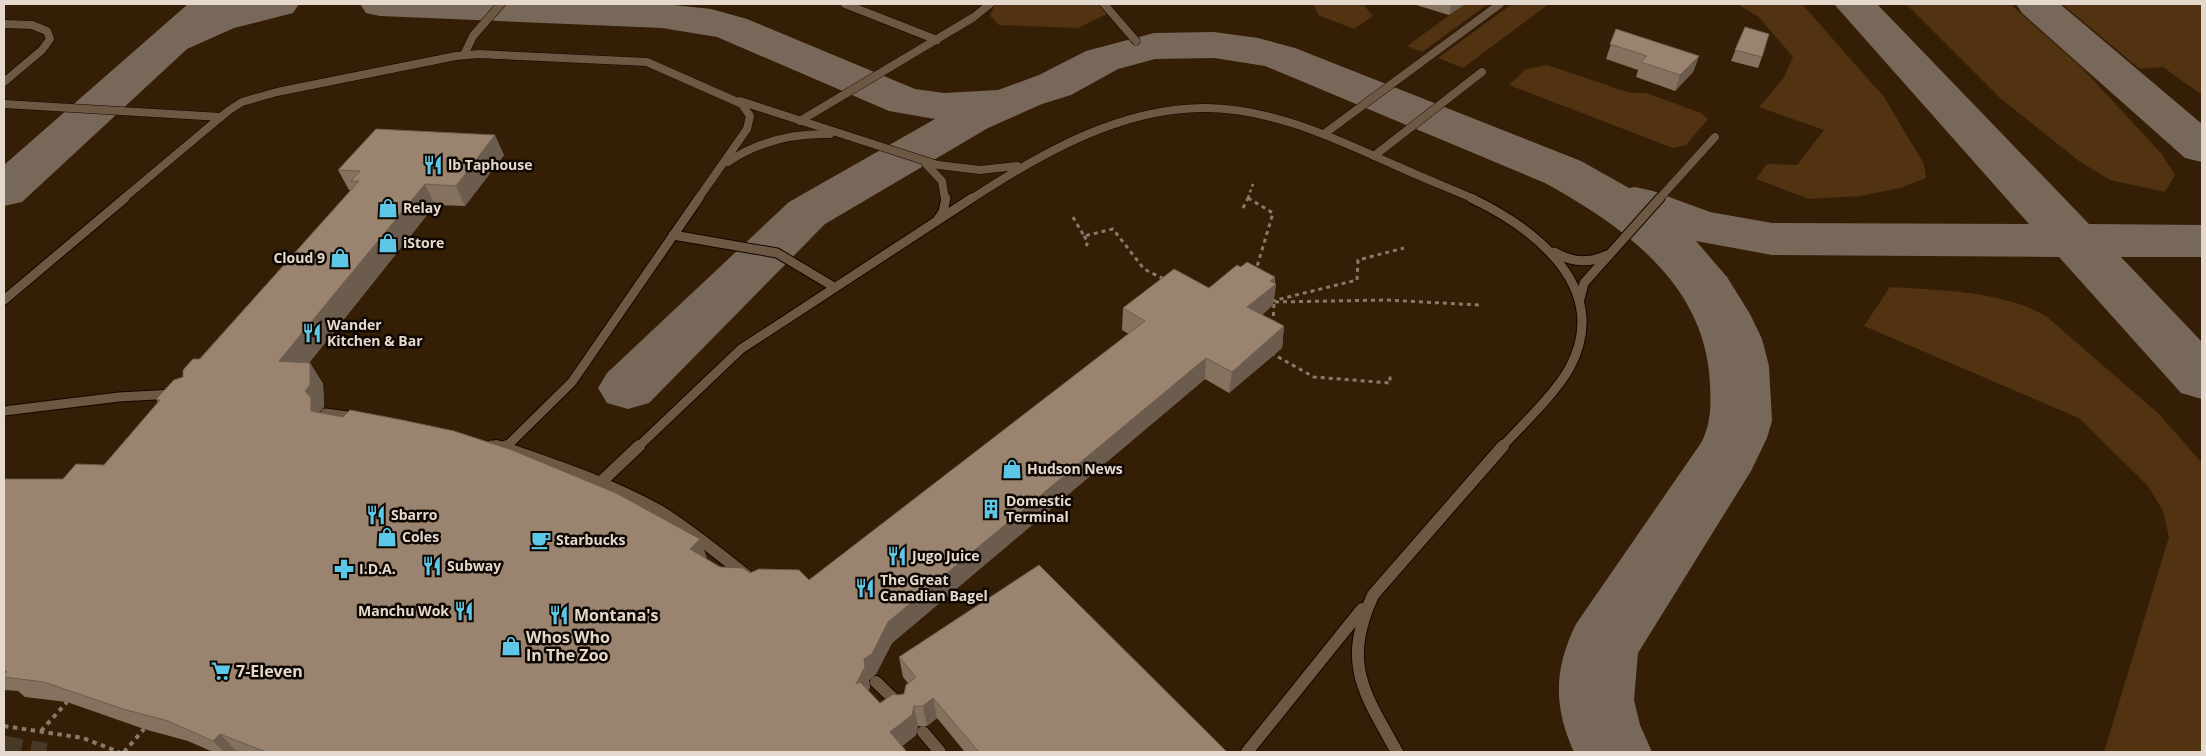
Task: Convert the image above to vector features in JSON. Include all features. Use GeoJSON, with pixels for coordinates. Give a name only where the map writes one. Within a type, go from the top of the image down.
{"type":"FeatureCollection","features":[{"type":"Feature","properties":{"kind":"lane"},"geometry":{"type":"LineString","coordinates":[[464,55],[473,36],[501,4]]}},
{"type":"Feature","properties":{"kind":"lane"},"geometry":{"type":"LineString","coordinates":[[845,4],[937,40]]}},
{"type":"Feature","properties":{"kind":"lane"},"geometry":{"type":"LineString","coordinates":[[800,121],[981,13],[990,4]]}},
{"type":"Feature","properties":{"kind":"lane"},"geometry":{"type":"LineString","coordinates":[[1104,4],[1136,41]]}},
{"type":"Feature","properties":{"kind":"lane"},"geometry":{"type":"LineString","coordinates":[[1324,134],[1500,4]]}},
{"type":"Feature","properties":{"kind":"lane"},"geometry":{"type":"LineString","coordinates":[[4,24],[28,25],[42,28],[47,31],[50,39],[42,50],[4,82]]}},
{"type":"Feature","properties":{"kind":"lane"},"geometry":{"type":"LineString","coordinates":[[4,300],[221,117],[242,102],[277,92],[464,55],[647,62],[732,98],[922,161],[954,168],[980,170],[1006,169],[1037,159]]}},
{"type":"Feature","properties":{"kind":"lane"},"geometry":{"type":"LineString","coordinates":[[1374,156],[1482,72]]}},
{"type":"Feature","properties":{"kind":"lane"},"geometry":{"type":"LineString","coordinates":[[505,448],[572,382],[721,167],[750,122],[748,110],[732,98]]}},
{"type":"Feature","properties":{"kind":"lane"},"geometry":{"type":"LineString","coordinates":[[4,104],[221,117]]}},
{"type":"Feature","properties":{"kind":"lane"},"geometry":{"type":"LineString","coordinates":[[600,483],[741,349],[1011,173],[1114,123],[1138,116],[1171,110],[1206,108],[1240,110],[1296,123],[1489,207],[1519,224],[1563,257],[1577,261],[1594,261],[1612,252]]}},
{"type":"Feature","properties":{"kind":"lane"},"geometry":{"type":"LineString","coordinates":[[721,167],[748,149],[777,139],[810,134],[850,137]]}},
{"type":"Feature","properties":{"kind":"lane"},"geometry":{"type":"LineString","coordinates":[[1580,305],[1581,288],[1715,137]]}},
{"type":"Feature","properties":{"kind":"lane"},"geometry":{"type":"LineString","coordinates":[[922,161],[933,169],[945,189],[943,211],[932,225]]}},
{"type":"Feature","properties":{"kind":"lane"},"geometry":{"type":"LineString","coordinates":[[673,236],[777,253],[834,287]]}},
{"type":"Feature","properties":{"kind":"lane"},"geometry":{"type":"LineString","coordinates":[[1247,752],[1373,595],[1564,377],[1578,351],[1582,322],[1580,305],[1566,270],[1545,245]]}},
{"type":"Feature","properties":{"kind":"lane"},"geometry":{"type":"LineString","coordinates":[[4,411],[119,397],[184,394]]}},
{"type":"Feature","properties":{"kind":"lane"},"geometry":{"type":"LineString","coordinates":[[325,413],[364,418]]}},
{"type":"Feature","properties":{"kind":"lane"},"geometry":{"type":"LineString","coordinates":[[486,444],[505,448],[600,483],[660,512],[715,551],[759,586]]}},
{"type":"Feature","properties":{"kind":"lane"},"geometry":{"type":"LineString","coordinates":[[1373,595],[1361,617],[1357,632],[1356,651],[1358,668],[1370,703],[1397,752]]}},
{"type":"Feature","properties":{"kind":"lane"},"geometry":{"type":"LineString","coordinates":[[876,682],[903,708]]}},
{"type":"Feature","properties":{"kind":"lane"},"geometry":{"type":"LineString","coordinates":[[923,732],[940,752]]}},
{"type":"Feature","properties":{"kind":"path"},"geometry":{"type":"LineString","coordinates":[[1243,208],[1254,181]]}},
{"type":"Feature","properties":{"kind":"path"},"geometry":{"type":"LineString","coordinates":[[1248,198],[1273,213],[1254,276]]}},
{"type":"Feature","properties":{"kind":"path"},"geometry":{"type":"LineString","coordinates":[[1073,217],[1088,242],[1086,246]]}},
{"type":"Feature","properties":{"kind":"path"},"geometry":{"type":"LineString","coordinates":[[1084,236],[1113,229],[1144,268],[1169,282]]}},
{"type":"Feature","properties":{"kind":"path"},"geometry":{"type":"LineString","coordinates":[[1272,327],[1274,302],[1272,301],[1357,280],[1358,260],[1404,248]]}},
{"type":"Feature","properties":{"kind":"path"},"geometry":{"type":"LineString","coordinates":[[1276,294],[1282,298]]}},
{"type":"Feature","properties":{"kind":"path"},"geometry":{"type":"LineString","coordinates":[[1274,302],[1386,300],[1478,305]]}},
{"type":"Feature","properties":{"kind":"path"},"geometry":{"type":"LineString","coordinates":[[1271,353],[1272,344]]}},
{"type":"Feature","properties":{"kind":"path"},"geometry":{"type":"LineString","coordinates":[[1266,350],[1314,377],[1390,383],[1390,375]]}},
{"type":"Feature","properties":{"kind":"path"},"geometry":{"type":"LineString","coordinates":[[41,731],[67,702]]}},
{"type":"Feature","properties":{"kind":"path"},"geometry":{"type":"LineString","coordinates":[[4,726],[83,738],[119,752]]}},
{"type":"Feature","properties":{"kind":"path"},"geometry":{"type":"LineString","coordinates":[[124,752],[144,729]]}},
{"type":"Feature","properties":{"kind":"shaded area"},"geometry":{"type":"Polygon","coordinates":[[[4,4],[2202,4],[2202,752],[4,752],[4,4]]]}},
{"type":"Feature","properties":{"kind":"shaded area"},"geometry":{"type":"Polygon","coordinates":[[[995,4],[1098,4],[1107,14],[1078,28],[999,25],[990,16],[995,4]]]}},
{"type":"Feature","properties":{"kind":"shaded area"},"geometry":{"type":"Polygon","coordinates":[[[1314,4],[1363,4],[1373,16],[1354,29],[1318,15],[1314,4]]]}},
{"type":"Feature","properties":{"kind":"shaded area"},"geometry":{"type":"Polygon","coordinates":[[[1465,4],[1488,4],[1422,52],[1407,46],[1465,4]]]}},
{"type":"Feature","properties":{"kind":"shaded area"},"geometry":{"type":"Polygon","coordinates":[[[1512,4],[1549,4],[1463,68],[1438,58],[1512,4]]]}},
{"type":"Feature","properties":{"kind":"shaded area"},"geometry":{"type":"Polygon","coordinates":[[[1737,4],[1802,4],[1884,97],[1924,164],[1926,178],[1900,188],[1860,196],[1809,199],[1756,179],[1767,164],[1797,165],[1824,130],[1759,107],[1783,79],[1793,57],[1759,17],[1737,4]]]}},
{"type":"Feature","properties":{"kind":"shaded area"},"geometry":{"type":"Polygon","coordinates":[[[1906,4],[2010,4],[2082,68],[2161,153],[2175,175],[2165,192],[2110,180],[2079,161],[2000,98],[1906,4]]]}},
{"type":"Feature","properties":{"kind":"shaded area"},"geometry":{"type":"Polygon","coordinates":[[[2062,4],[2202,4],[2202,95],[2163,67],[2140,69],[2062,4]]]}},
{"type":"Feature","properties":{"kind":"shaded area"},"geometry":{"type":"Polygon","coordinates":[[[1547,65],[1630,93],[1646,93],[1701,113],[1708,119],[1686,145],[1673,148],[1509,85],[1526,69],[1547,65]]]}},
{"type":"Feature","properties":{"kind":"shaded area"},"geometry":{"type":"Polygon","coordinates":[[[1890,287],[1971,293],[1992,297],[2030,308],[2047,317],[2159,414],[2202,463],[2202,752],[2104,752],[2169,537],[2163,511],[2148,486],[2079,418],[1864,326],[1890,287]]]}},
{"type":"Feature","properties":{"kind":"building"},"geometry":{"type":"Polygon","coordinates":[[[1745,27],[1769,34],[1762,57],[1735,50],[1745,27]]]}},
{"type":"Feature","properties":{"kind":"building"},"geometry":{"type":"Polygon","coordinates":[[[1616,29],[1699,56],[1680,75],[1641,62],[1647,56],[1610,44],[1616,29]]]}},
{"type":"Feature","properties":{"kind":"building"},"geometry":{"type":"Polygon","coordinates":[[[376,129],[495,135],[456,186],[425,184],[279,361],[310,363],[310,385],[305,391],[311,398],[311,411],[343,417],[350,410],[402,420],[454,431],[512,450],[616,493],[700,539],[690,549],[720,567],[743,568],[750,573],[759,569],[799,570],[809,580],[1145,321],[1123,308],[1174,269],[1209,288],[1237,265],[1241,267],[1247,262],[1275,277],[1270,281],[1276,284],[1247,307],[1284,326],[1232,372],[1206,358],[888,622],[872,654],[864,659],[865,667],[856,684],[860,682],[880,703],[893,694],[904,694],[906,685],[916,677],[899,657],[1039,565],[1227,752],[979,752],[933,698],[923,706],[914,706],[912,715],[890,732],[907,752],[266,752],[220,734],[213,741],[168,721],[123,709],[44,682],[4,677],[7,671],[4,671],[4,479],[63,479],[76,464],[104,465],[160,400],[156,399],[174,380],[183,377],[183,370],[193,359],[200,359],[359,181],[351,181],[360,171],[338,170],[376,129]]]}},
{"type":"Feature","properties":{"kind":"taxiway"},"geometry":{"type":"LineString","coordinates":[[4,191],[212,4]]}},
{"type":"Feature","properties":{"kind":"taxiway"},"geometry":{"type":"LineString","coordinates":[[176,39],[219,19],[279,4]]}},
{"type":"Feature","properties":{"kind":"taxiway"},"geometry":{"type":"LineString","coordinates":[[380,4],[662,16],[711,22],[732,28],[905,101],[944,107],[996,103]]}},
{"type":"Feature","properties":{"kind":"taxiway"},"geometry":{"type":"LineString","coordinates":[[1854,4],[2074,240]]}},
{"type":"Feature","properties":{"kind":"taxiway"},"geometry":{"type":"LineString","coordinates":[[2036,4],[2202,148]]}},
{"type":"Feature","properties":{"kind":"taxiway"},"geometry":{"type":"LineString","coordinates":[[628,388],[807,213],[971,118],[1026,94],[1055,85],[1102,60],[1154,46],[1214,45],[1258,51],[1280,57],[1563,172],[1596,190],[1628,211],[1671,247],[1708,290],[1722,314],[1733,339],[1739,366],[1741,421],[1728,454],[1602,646],[1597,675],[1596,700],[1601,725],[1613,752]]}},
{"type":"Feature","properties":{"kind":"taxiway"},"geometry":{"type":"LineString","coordinates":[[1635,202],[1699,226],[1772,239],[2074,240]]}},
{"type":"Feature","properties":{"kind":"taxiway"},"geometry":{"type":"LineString","coordinates":[[2074,240],[2202,241]]}},
{"type":"Feature","properties":{"kind":"taxiway"},"geometry":{"type":"LineString","coordinates":[[2074,240],[2202,378]]}},
{"type":"Feature","properties":{"kind":"tunnel"},"geometry":{"type":"LineString","coordinates":[[4,745],[46,752]]}},
{"type":"Feature","properties":{"kind":"place","name":"lb Taphouse"},"geometry":{"type":"Point","coordinates":[433,165]}},
{"type":"Feature","properties":{"kind":"place","name":"Relay"},"geometry":{"type":"Point","coordinates":[388,208]}},
{"type":"Feature","properties":{"kind":"place","name":"iStore"},"geometry":{"type":"Point","coordinates":[388,243]}},
{"type":"Feature","properties":{"kind":"place","name":"Cloud 9"},"geometry":{"type":"Point","coordinates":[340,258]}},
{"type":"Feature","properties":{"kind":"place","name":"Wander Kitchen & Bar"},"geometry":{"type":"Point","coordinates":[312,333]}},
{"type":"Feature","properties":{"kind":"place","name":"Hudson News"},"geometry":{"type":"Point","coordinates":[1012,469]}},
{"type":"Feature","properties":{"kind":"place","name":"Domestic Terminal"},"geometry":{"type":"Point","coordinates":[991,509]}},
{"type":"Feature","properties":{"kind":"place","name":"Sbarro"},"geometry":{"type":"Point","coordinates":[376,515]}},
{"type":"Feature","properties":{"kind":"place","name":"Coles"},"geometry":{"type":"Point","coordinates":[387,537]}},
{"type":"Feature","properties":{"kind":"place","name":"Starbucks"},"geometry":{"type":"Point","coordinates":[541,540]}},
{"type":"Feature","properties":{"kind":"place","name":"Jugo Juice"},"geometry":{"type":"Point","coordinates":[897,556]}},
{"type":"Feature","properties":{"kind":"place","name":"Subway"},"geometry":{"type":"Point","coordinates":[432,566]}},
{"type":"Feature","properties":{"kind":"place","name":"I.D.A."},"geometry":{"type":"Point","coordinates":[344,569]}},
{"type":"Feature","properties":{"kind":"place","name":"The Great Canadian Bagel"},"geometry":{"type":"Point","coordinates":[865,588]}},
{"type":"Feature","properties":{"kind":"place","name":"Manchu Wok"},"geometry":{"type":"Point","coordinates":[464,611]}},
{"type":"Feature","properties":{"kind":"place","name":"Montana's"},"geometry":{"type":"Point","coordinates":[559,615]}},
{"type":"Feature","properties":{"kind":"place","name":"Whos Who In The Zoo"},"geometry":{"type":"Point","coordinates":[511,646]}},
{"type":"Feature","properties":{"kind":"place","name":"7-Eleven"},"geometry":{"type":"Point","coordinates":[221,671]}}]}
